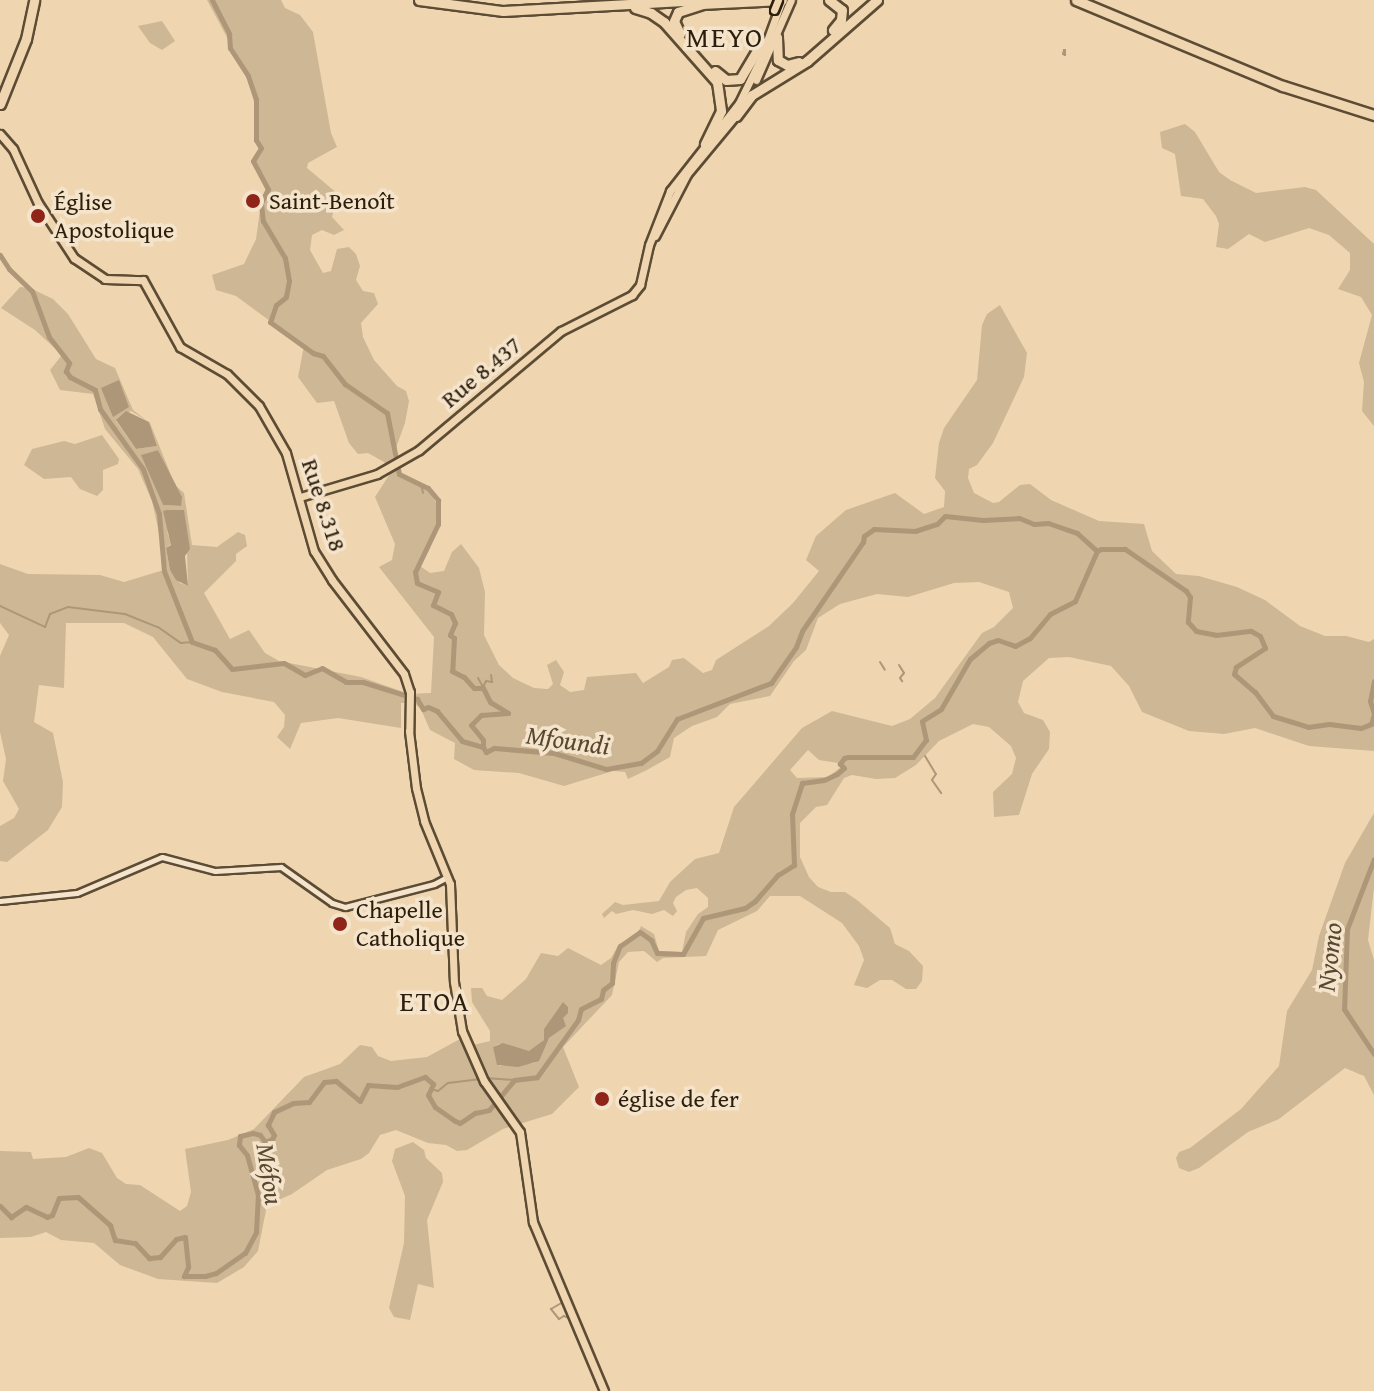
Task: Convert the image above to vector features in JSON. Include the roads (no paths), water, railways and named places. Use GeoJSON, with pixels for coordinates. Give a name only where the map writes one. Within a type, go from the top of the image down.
{"type":"FeatureCollection","features":[{"type":"Feature","properties":{"kind":"highway"},"geometry":{"type":"LineString","coordinates":[[0,104],[32,0]]}},
{"type":"Feature","properties":{"kind":"highway"},"geometry":{"type":"LineString","coordinates":[[419,0],[503,11],[596,3],[651,13],[712,75],[721,94],[721,111],[705,144]]}},
{"type":"Feature","properties":{"kind":"highway"},"geometry":{"type":"LineString","coordinates":[[445,0],[507,5],[700,2],[783,5]]}},
{"type":"Feature","properties":{"kind":"highway"},"geometry":{"type":"LineString","coordinates":[[777,37],[776,54],[781,63],[795,64],[803,59],[841,20],[840,6],[829,0]]}},
{"type":"Feature","properties":{"kind":"highway"},"geometry":{"type":"LineString","coordinates":[[736,116],[752,95],[807,61],[877,0]]}},
{"type":"Feature","properties":{"kind":"highway"},"geometry":{"type":"LineString","coordinates":[[1076,0],[1283,86],[1374,115]]}},
{"type":"Feature","properties":{"kind":"highway"},"geometry":{"type":"LineString","coordinates":[[1091,0],[1286,81],[1374,109]]}},
{"type":"Feature","properties":{"kind":"highway"},"geometry":{"type":"LineString","coordinates":[[700,2],[681,10],[675,16],[674,26],[723,78],[736,80],[744,75],[762,42]]}},
{"type":"Feature","properties":{"kind":"main road"},"geometry":{"type":"LineString","coordinates":[[756,80],[777,37],[783,5]]}},
{"type":"Feature","properties":{"kind":"main road"},"geometry":{"type":"LineString","coordinates":[[718,129],[747,81],[762,42],[783,5]]}},
{"type":"Feature","properties":{"kind":"main road","name":"Rue 8.437"},"geometry":{"type":"LineString","coordinates":[[651,241],[687,174],[736,116],[756,80],[783,5]]}},
{"type":"Feature","properties":{"kind":"main road","name":"Rue 8.437"},"geometry":{"type":"LineString","coordinates":[[300,497],[377,474],[396,463],[436,436],[561,331],[632,295],[640,285],[651,241],[670,191],[746,90],[783,5]]}},
{"type":"Feature","properties":{"kind":"main road","name":"Rue 8.318"},"geometry":{"type":"LineString","coordinates":[[0,134],[13,149],[35,198],[74,258],[105,279],[143,280],[180,347],[227,374],[263,412],[286,453],[315,553],[332,580],[400,667],[410,695],[414,771],[424,821],[448,876],[454,914],[458,1011],[471,1055],[520,1132],[530,1208],[545,1254],[582,1333],[604,1391]]}},
{"type":"Feature","properties":{"kind":"street"},"geometry":{"type":"LineString","coordinates":[[0,901],[77,893],[162,857],[220,872],[281,867],[332,903],[345,907],[434,884],[448,876]]}},
{"type":"Feature","properties":{"kind":"waterway","name":"Mfoundi"},"geometry":{"type":"LineString","coordinates":[[212,0],[229,34],[230,48],[248,76],[256,99],[256,140],[261,148],[253,161],[268,189],[261,203],[263,221],[285,258],[289,281],[286,297],[276,305],[270,322],[313,353],[323,356],[345,384],[387,413],[399,474],[428,488],[438,500],[438,524],[415,572],[417,583],[438,592],[433,605],[451,614],[455,623],[450,635],[454,638],[452,671],[464,677],[474,688],[483,688],[490,702],[508,713],[481,715],[471,725],[483,740],[483,747]]}},
{"type":"Feature","properties":{"kind":"waterway"},"geometry":{"type":"LineString","coordinates":[[1064,50],[1065,50],[1065,55],[1063,54],[1064,50]]}},
{"type":"Feature","properties":{"kind":"waterway"},"geometry":{"type":"LineString","coordinates":[[0,255],[9,269],[32,291],[49,337],[69,363],[66,371],[70,377],[95,390],[100,409],[143,469],[159,514],[164,571],[192,642],[215,650],[232,669],[284,663],[305,675],[322,668],[346,682],[363,682],[417,699],[423,709],[428,707],[437,711],[462,741],[483,747],[486,752],[494,748],[554,753],[606,769],[641,763],[657,751],[677,719],[771,683],[864,536],[874,529],[915,531],[937,524],[945,516],[983,520],[1019,518],[1034,524],[1048,523],[1077,533],[1097,551]]}},
{"type":"Feature","properties":{"kind":"waterway","name":"Mfoundi"},"geometry":{"type":"LineString","coordinates":[[421,484],[423,493]]}},
{"type":"Feature","properties":{"kind":"waterway","name":"Méfou"},"geometry":{"type":"LineString","coordinates":[[0,1206],[11,1217],[26,1207],[47,1217],[52,1215],[59,1198],[78,1197],[110,1225],[115,1240],[135,1243],[149,1258],[160,1257],[176,1239],[185,1237],[188,1267],[184,1276],[216,1273],[245,1253],[256,1232],[258,1195],[247,1155],[239,1145],[240,1136],[253,1133],[260,1135],[265,1142],[272,1139],[274,1135],[268,1125],[274,1112],[293,1103],[309,1102],[324,1082],[336,1081],[360,1101],[368,1085],[397,1087],[425,1077],[433,1084],[428,1095],[435,1107],[455,1121],[460,1123],[475,1113],[489,1110],[514,1080],[537,1077],[578,1020],[581,1009],[601,999],[603,990],[612,983],[613,963],[620,946],[640,932],[651,940],[657,953],[683,954],[703,918],[745,908],[755,901],[778,875],[794,865],[792,814],[802,783],[824,780],[837,774],[844,768],[840,764],[848,757],[913,757],[926,740],[922,721],[941,709],[970,659],[989,643],[998,640],[1015,646],[1030,638],[1050,614],[1075,601],[1097,551],[1101,549],[1125,549],[1186,591],[1190,597],[1188,622],[1196,631],[1216,635],[1251,631],[1260,636],[1265,648],[1236,667],[1234,674],[1255,692],[1273,716],[1308,727],[1329,724],[1361,728],[1371,724],[1374,714]]}},
{"type":"Feature","properties":{"kind":"waterway"},"geometry":{"type":"LineString","coordinates":[[0,606],[45,627],[50,614],[68,607],[125,614],[158,627],[181,643],[192,642]]}},
{"type":"Feature","properties":{"kind":"waterway"},"geometry":{"type":"LineString","coordinates":[[880,662],[885,670]]}},
{"type":"Feature","properties":{"kind":"waterway"},"geometry":{"type":"LineString","coordinates":[[899,665],[904,673],[900,678],[902,681]]}},
{"type":"Feature","properties":{"kind":"waterway"},"geometry":{"type":"LineString","coordinates":[[478,678],[483,687],[486,681],[492,682],[491,675]]}},
{"type":"Feature","properties":{"kind":"waterway","name":"Méfou"},"geometry":{"type":"LineString","coordinates":[[1374,681],[1370,701],[1374,713]]}},
{"type":"Feature","properties":{"kind":"waterway"},"geometry":{"type":"LineString","coordinates":[[925,756],[936,774],[932,780],[941,793]]}},
{"type":"Feature","properties":{"kind":"waterway","name":"Nyomo"},"geometry":{"type":"LineString","coordinates":[[1374,859],[1347,929],[1344,1009],[1374,1054]]}},
{"type":"Feature","properties":{"kind":"waterway"},"geometry":{"type":"LineString","coordinates":[[485,1078],[514,1080]]}},
{"type":"Feature","properties":{"kind":"waterway"},"geometry":{"type":"LineString","coordinates":[[431,1089],[438,1091],[448,1083],[479,1079]]}},
{"type":"Feature","properties":{"kind":"waterway"},"geometry":{"type":"LineString","coordinates":[[563,1302],[570,1316],[571,1319],[564,1316],[559,1319],[551,1309],[563,1302]]}},
{"type":"Feature","properties":{"kind":"place","name":"Saint-Benoît"},"geometry":{"type":"Point","coordinates":[253,201]}},
{"type":"Feature","properties":{"kind":"place","name":"Église Apostolique"},"geometry":{"type":"Point","coordinates":[38,216]}},
{"type":"Feature","properties":{"kind":"place","name":"Chapelle Catholique"},"geometry":{"type":"Point","coordinates":[340,924]}},
{"type":"Feature","properties":{"kind":"place","name":"église de fer"},"geometry":{"type":"Point","coordinates":[602,1099]}},
{"type":"Feature","properties":{"kind":"district","name":"MEYO"},"geometry":{"type":"Point","coordinates":[725,37]}},
{"type":"Feature","properties":{"kind":"district","name":"ETOA"},"geometry":{"type":"Point","coordinates":[435,1001]}}]}
